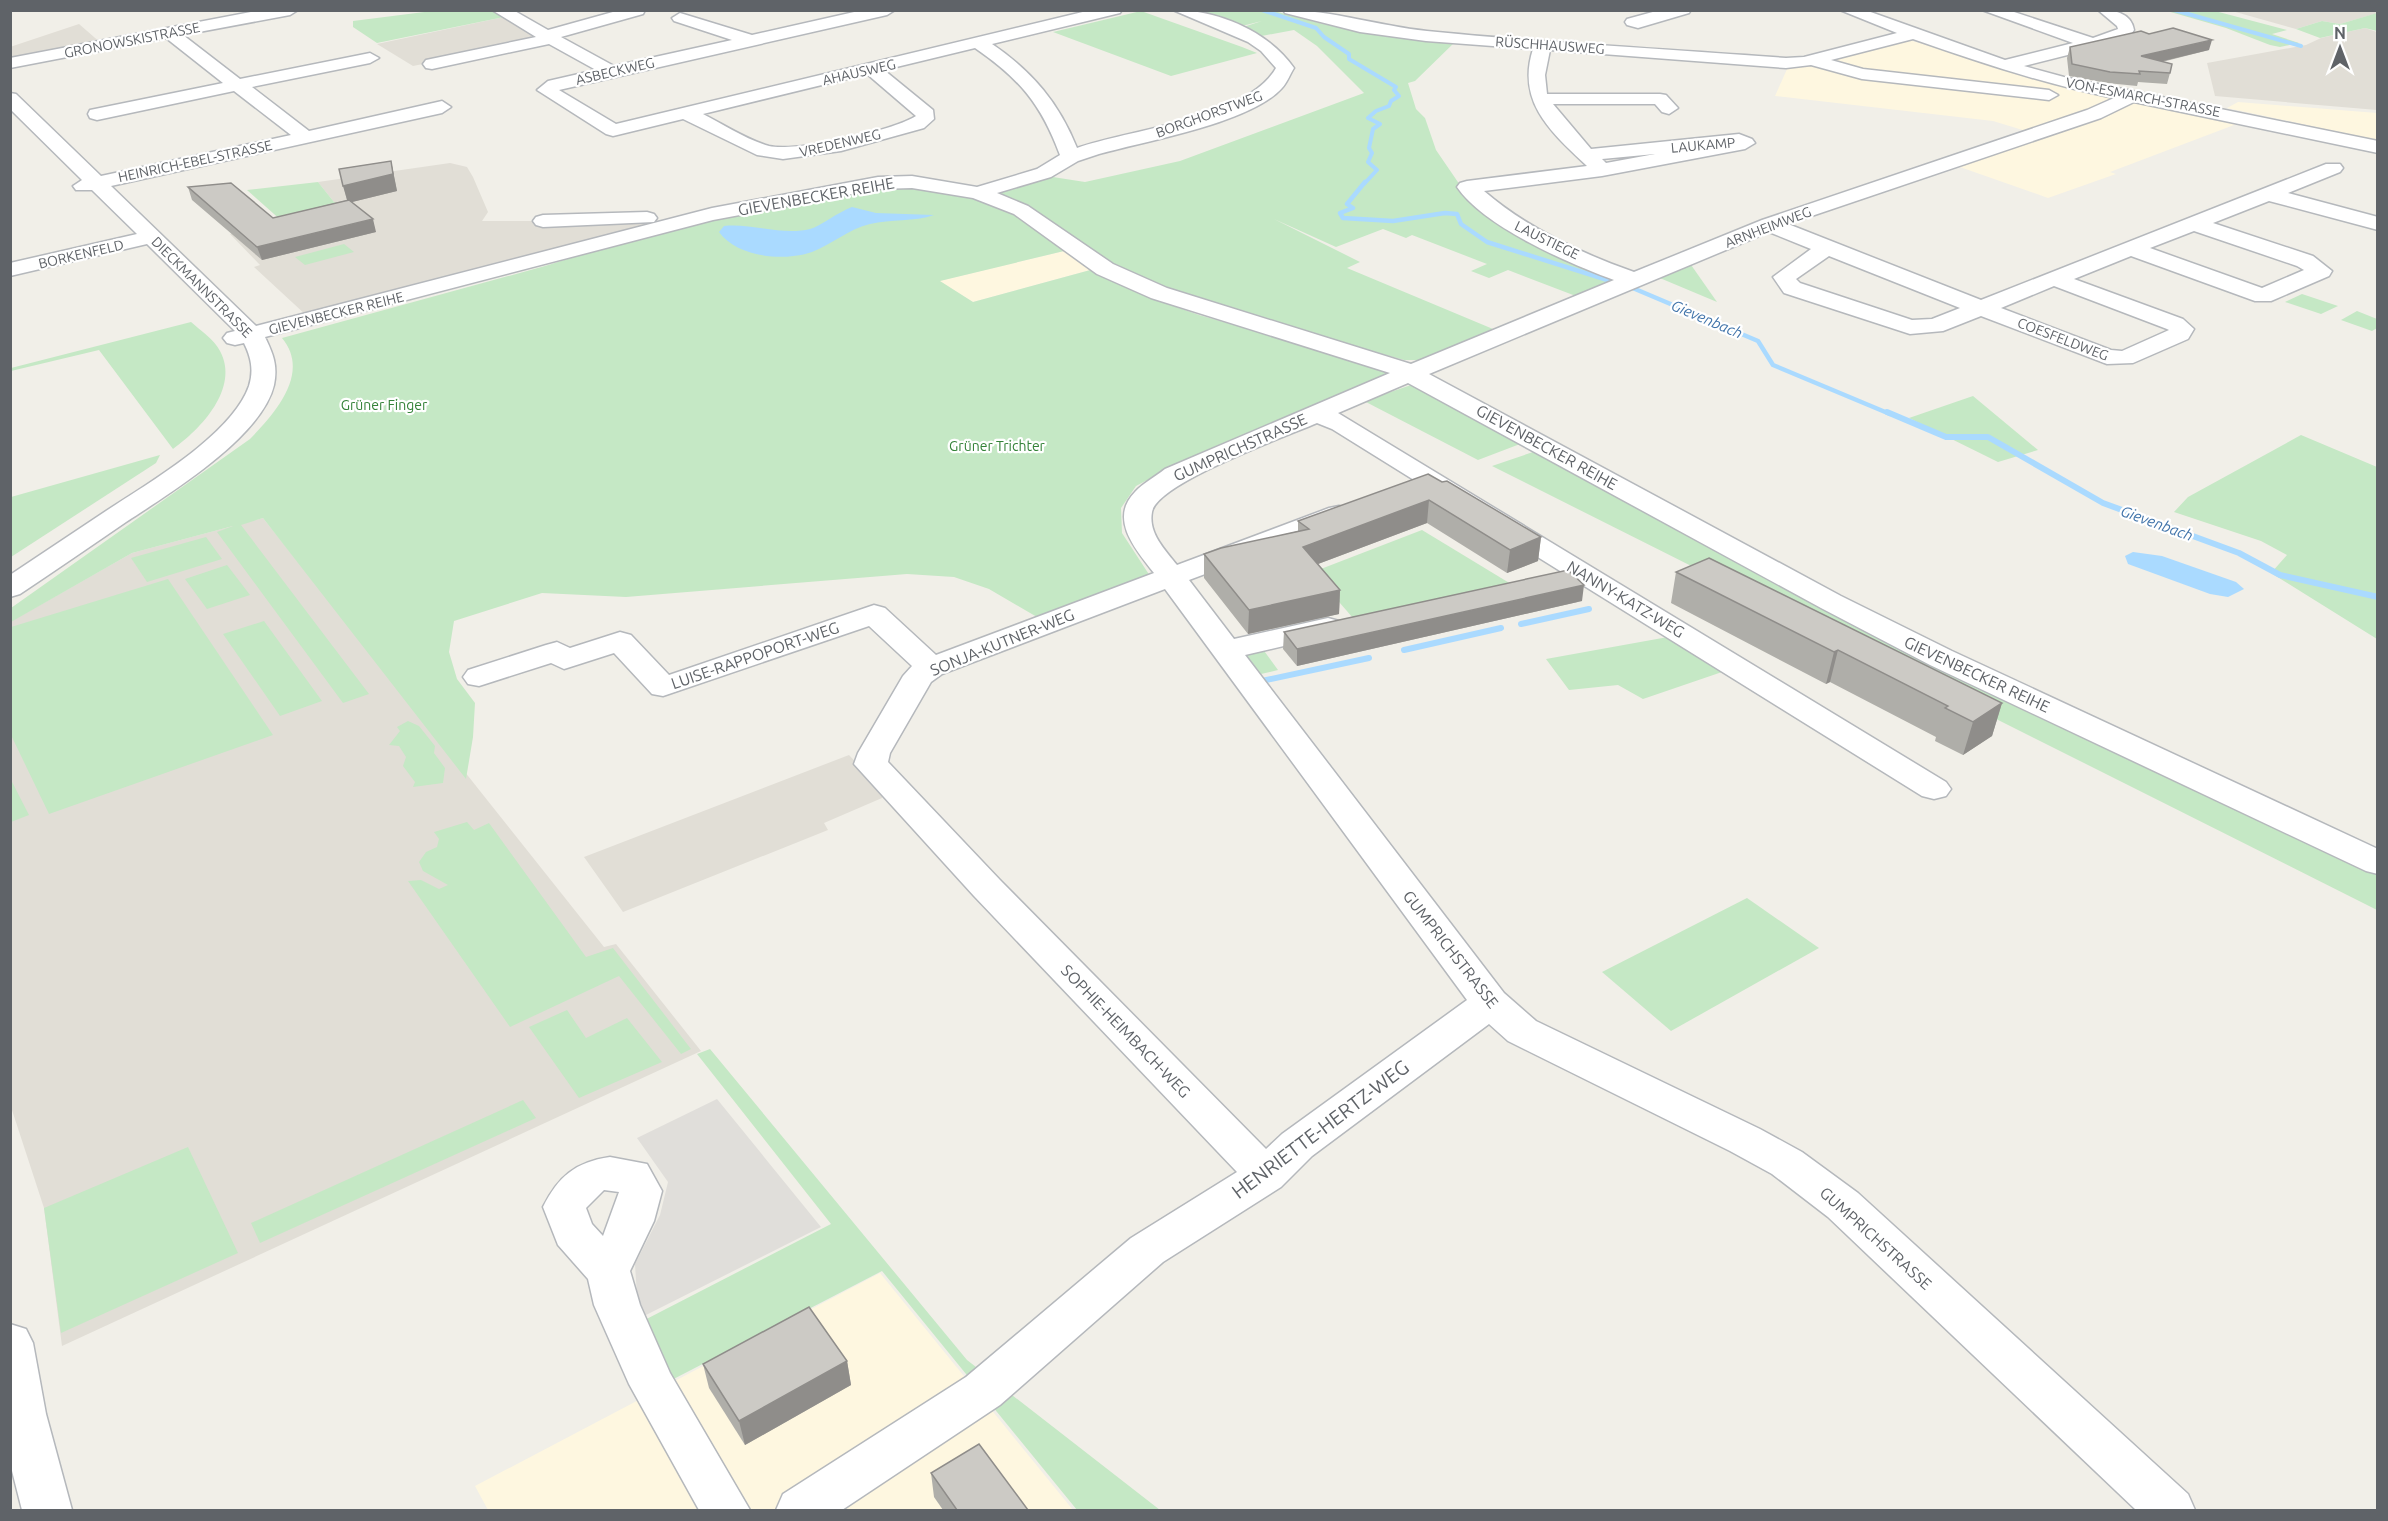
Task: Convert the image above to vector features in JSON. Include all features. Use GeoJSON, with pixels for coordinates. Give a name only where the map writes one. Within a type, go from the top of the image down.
{"type":"FeatureCollection","features":[{"type":"Feature","properties":{"kind":"street","name":"GRONOWSKISTRASSE"},"geometry":{"type":"LineString","coordinates":[[10,63],[290,10]]}},
{"type":"Feature","properties":{"kind":"street"},"geometry":{"type":"LineString","coordinates":[[501,10],[612,72]]}},
{"type":"Feature","properties":{"kind":"street","name":"ASBECKWEG"},"geometry":{"type":"LineString","coordinates":[[604,126],[546,90],[554,85],[887,10]]}},
{"type":"Feature","properties":{"kind":"street","name":"AHAUSWEG"},"geometry":{"type":"LineString","coordinates":[[604,126],[613,130],[1114,10]]}},
{"type":"Feature","properties":{"kind":"street","name":"BORGHORSTWEG"},"geometry":{"type":"LineString","coordinates":[[1071,157],[1210,117],[1260,97],[1279,84],[1285,69],[1275,52],[1262,42],[1181,10]]}},
{"type":"Feature","properties":{"kind":"street","name":"RÜSCHHAUSWEG"},"geometry":{"type":"LineString","coordinates":[[1291,10],[1386,32],[1786,63],[1811,60],[1912,34]]}},
{"type":"Feature","properties":{"kind":"street"},"geometry":{"type":"LineString","coordinates":[[1638,23],[1633,22],[1683,10]]}},
{"type":"Feature","properties":{"kind":"street","name":"VON-ESMARCH-STRASSE"},"geometry":{"type":"LineString","coordinates":[[1848,10],[2004,65],[2131,97],[2242,117],[2378,147]]}},
{"type":"Feature","properties":{"kind":"street"},"geometry":{"type":"LineString","coordinates":[[1990,10],[2094,44]]}},
{"type":"Feature","properties":{"kind":"street"},"geometry":{"type":"LineString","coordinates":[[2004,65],[2121,36],[2126,30],[2119,18],[2106,10]]}},
{"type":"Feature","properties":{"kind":"street"},"geometry":{"type":"LineString","coordinates":[[432,64],[548,38],[637,11]]}},
{"type":"Feature","properties":{"kind":"street","name":"ASBECKWEG"},"geometry":{"type":"LineString","coordinates":[[680,18],[752,40]]}},
{"type":"Feature","properties":{"kind":"street","name":"HEINRICH-EBEL-STRASSE"},"geometry":{"type":"LineString","coordinates":[[170,33],[306,137]]}},
{"type":"Feature","properties":{"kind":"street"},"geometry":{"type":"LineString","coordinates":[[978,43],[1008,62],[1029,80],[1058,120],[1071,157],[1046,172],[978,193]]}},
{"type":"Feature","properties":{"kind":"street"},"geometry":{"type":"LineString","coordinates":[[1544,44],[1536,77],[1540,99],[1558,124],[1602,170]]}},
{"type":"Feature","properties":{"kind":"street"},"geometry":{"type":"LineString","coordinates":[[97,114],[369,58]]}},
{"type":"Feature","properties":{"kind":"street","name":"RÜSCHHAUSWEG"},"geometry":{"type":"LineString","coordinates":[[1811,60],[1862,74],[2062,96],[2109,109]]}},
{"type":"Feature","properties":{"kind":"street","name":"VREDENWEG"},"geometry":{"type":"LineString","coordinates":[[686,113],[764,151],[778,154],[807,153],[917,124],[925,119],[926,114],[871,69]]}},
{"type":"Feature","properties":{"kind":"street","name":"ARNHEIMWEG"},"geometry":{"type":"LineString","coordinates":[[1410,373],[1769,224],[2109,109],[2131,97]]}},
{"type":"Feature","properties":{"kind":"street","name":"DIECKMANNSTRASSE"},"geometry":{"type":"LineString","coordinates":[[10,98],[23,125],[90,185],[243,336],[260,348],[262,358],[262,381],[250,408],[231,431],[194,464],[10,588]]}},
{"type":"Feature","properties":{"kind":"street"},"geometry":{"type":"LineString","coordinates":[[1540,99],[1660,99],[1669,108]]}},
{"type":"Feature","properties":{"kind":"street","name":"HEINRICH-EBEL-STRASSE"},"geometry":{"type":"LineString","coordinates":[[90,185],[442,107]]}},
{"type":"Feature","properties":{"kind":"street","name":"LAUKAMP"},"geometry":{"type":"LineString","coordinates":[[1467,187],[1602,170],[1745,143],[1739,140],[1588,155]]}},
{"type":"Feature","properties":{"kind":"street","name":"COESFELDWEG"},"geometry":{"type":"LineString","coordinates":[[1827,248],[1784,277],[1792,288],[1910,327],[1935,327],[2271,195],[2333,168]]}},
{"type":"Feature","properties":{"kind":"street","name":"GIEVENBECKER REIHE"},"geometry":{"type":"LineString","coordinates":[[243,336],[681,222],[878,183],[912,182],[978,193],[1021,210],[1105,269],[1159,293],[1210,311],[1384,361],[1410,373],[1831,603],[1941,658],[2378,863]]}},
{"type":"Feature","properties":{"kind":"street","name":"LAUSTIEGE"},"geometry":{"type":"LineString","coordinates":[[1467,187],[1491,210],[1517,227],[1614,273],[1628,283]]}},
{"type":"Feature","properties":{"kind":"street"},"geometry":{"type":"LineString","coordinates":[[2271,195],[2378,224]]}},
{"type":"Feature","properties":{"kind":"street","name":"GIEVENBECKER REIHE"},"geometry":{"type":"LineString","coordinates":[[543,220],[669,217],[681,222]]}},
{"type":"Feature","properties":{"kind":"street","name":"COESFELDWEG"},"geometry":{"type":"LineString","coordinates":[[1769,224],[2117,360],[2180,334],[2182,329],[2175,324],[2055,279]]}},
{"type":"Feature","properties":{"kind":"street"},"geometry":{"type":"LineString","coordinates":[[2132,249],[2263,296],[2321,271],[2306,261],[2195,224]]}},
{"type":"Feature","properties":{"kind":"street","name":"BORKENFELD"},"geometry":{"type":"LineString","coordinates":[[10,270],[145,238]]}},
{"type":"Feature","properties":{"kind":"street","name":"DIECKMANNSTRASSE"},"geometry":{"type":"LineString","coordinates":[[10,575],[165,472],[214,432],[235,405],[245,382],[246,361],[243,336]]}},
{"type":"Feature","properties":{"kind":"street","name":"GUMPRICHSTRASSE"},"geometry":{"type":"LineString","coordinates":[[1410,373],[1174,475],[1144,498],[1138,512],[1138,528],[1170,576],[1490,1003],[1522,1031],[1745,1140],[1797,1170],[1843,1205],[2170,1510]]}},
{"type":"Feature","properties":{"kind":"street","name":"NANNY-KATZ-WEG"},"geometry":{"type":"LineString","coordinates":[[1316,413],[1341,424],[1934,789]]}},
{"type":"Feature","properties":{"kind":"street"},"geometry":{"type":"LineString","coordinates":[[1399,492],[1431,480]]}},
{"type":"Feature","properties":{"kind":"street","name":"SONJA-KUTNER-WEG"},"geometry":{"type":"LineString","coordinates":[[987,888],[871,764],[874,753],[920,676],[931,668],[1366,503]]}},
{"type":"Feature","properties":{"kind":"street"},"geometry":{"type":"LineString","coordinates":[[1541,580],[1582,572]]}},
{"type":"Feature","properties":{"kind":"street","name":"LUISE-RAPPOPORT-WEG"},"geometry":{"type":"LineString","coordinates":[[479,677],[557,651],[564,660],[620,641],[663,687],[874,614],[931,668]]}},
{"type":"Feature","properties":{"kind":"street"},"geometry":{"type":"LineString","coordinates":[[1226,650],[1352,622]]}},
{"type":"Feature","properties":{"kind":"street","name":"SOPHIE-HEIMBACH-WEG"},"geometry":{"type":"LineString","coordinates":[[987,888],[1266,1175]]}},
{"type":"Feature","properties":{"kind":"street","name":"HENRIETTE-HERTZ-WEG"},"geometry":{"type":"LineString","coordinates":[[801,1510],[983,1391],[1147,1250],[1266,1175],[1297,1145],[1490,1003]]}},
{"type":"Feature","properties":{"kind":"street"},"geometry":{"type":"LineString","coordinates":[[608,1271],[617,1305],[652,1384],[725,1510]]}},
{"type":"Feature","properties":{"kind":"street"},"geometry":{"type":"LineString","coordinates":[[10,1343],[22,1414],[47,1510]]}},
{"type":"Feature","properties":{"kind":"shaded area"},"geometry":{"type":"Polygon","coordinates":[[[2377,10],[2378,13],[2340,24],[2322,21],[2296,29],[2232,11],[2377,10]]]}},
{"type":"Feature","properties":{"kind":"shaded area"},"geometry":{"type":"Polygon","coordinates":[[[504,17],[541,40],[413,66],[377,44],[504,17]]]}},
{"type":"Feature","properties":{"kind":"shaded area"},"geometry":{"type":"Polygon","coordinates":[[[79,24],[102,44],[11,60],[10,47],[79,24]]]}},
{"type":"Feature","properties":{"kind":"shaded area"},"geometry":{"type":"Polygon","coordinates":[[[2365,28],[2377,32],[2377,110],[2215,96],[2207,63],[2306,45],[2321,38],[2365,28]]]}},
{"type":"Feature","properties":{"kind":"shaded area"},"geometry":{"type":"Polygon","coordinates":[[[1899,37],[2059,85],[2167,110],[2242,122],[2110,172],[2116,174],[2048,198],[1957,166],[2042,136],[1993,121],[1775,96],[1788,67],[1899,37]]]}},
{"type":"Feature","properties":{"kind":"shaded area"},"geometry":{"type":"Polygon","coordinates":[[[2238,102],[2377,113],[2377,140],[2227,108],[2238,102]]]}},
{"type":"Feature","properties":{"kind":"shaded area"},"geometry":{"type":"Polygon","coordinates":[[[450,163],[467,167],[473,177],[488,212],[482,221],[661,221],[664,224],[307,316],[254,267],[260,265],[230,234],[347,207],[334,202],[318,182],[450,163]]]}},
{"type":"Feature","properties":{"kind":"shaded area"},"geometry":{"type":"Polygon","coordinates":[[[1064,251],[1094,269],[973,302],[939,281],[1064,251]]]}},
{"type":"Feature","properties":{"kind":"shaded area"},"geometry":{"type":"Polygon","coordinates":[[[263,518],[604,947],[616,944],[701,1051],[62,1346],[44,1208],[11,1107],[10,622],[132,553],[263,518]]]}},
{"type":"Feature","properties":{"kind":"shaded area"},"geometry":{"type":"Polygon","coordinates":[[[849,755],[883,791],[882,798],[824,823],[828,830],[623,912],[584,857],[849,755]]]}},
{"type":"Feature","properties":{"kind":"shaded area"},"geometry":{"type":"Polygon","coordinates":[[[717,1099],[821,1227],[642,1317],[637,1296],[635,1264],[660,1215],[668,1182],[637,1138],[717,1099]]]}},
{"type":"Feature","properties":{"kind":"shaded area"},"geometry":{"type":"Polygon","coordinates":[[[880,1273],[1073,1510],[488,1510],[475,1486],[880,1273]]]}},
{"type":"Feature","properties":{"kind":"green space"},"geometry":{"type":"Polygon","coordinates":[[[440,10],[493,11],[504,17],[377,43],[353,27],[353,21],[440,10]]]}},
{"type":"Feature","properties":{"kind":"green space"},"geometry":{"type":"Polygon","coordinates":[[[1141,11],[1257,53],[1171,76],[1053,32],[1141,11]]]}},
{"type":"Feature","properties":{"kind":"green space"},"geometry":{"type":"Polygon","coordinates":[[[1194,11],[1274,11],[1323,24],[1456,41],[1415,81],[1408,83],[1416,109],[1425,118],[1436,150],[1462,188],[1486,211],[1631,277],[1581,298],[1508,270],[1489,278],[1471,271],[1487,264],[1412,235],[1406,238],[1383,229],[1336,247],[1274,219],[1360,262],[1347,268],[1493,329],[1425,360],[1404,360],[1216,308],[1112,268],[980,191],[1040,175],[1085,182],[1180,161],[1364,93],[1317,46],[1294,30],[1256,37],[1240,28],[1262,21],[1238,27],[1194,11]]]}},
{"type":"Feature","properties":{"kind":"green space"},"geometry":{"type":"Polygon","coordinates":[[[2167,11],[2215,11],[2287,30],[2272,34],[2299,43],[2280,47],[2270,45],[2226,28],[2167,11]]]}},
{"type":"Feature","properties":{"kind":"green space"},"geometry":{"type":"Polygon","coordinates":[[[2377,13],[2377,31],[2365,28],[2320,38],[2296,29],[2322,21],[2340,24],[2377,13]]]}},
{"type":"Feature","properties":{"kind":"green space"},"geometry":{"type":"Polygon","coordinates":[[[318,182],[334,202],[348,206],[283,222],[247,190],[318,182]]]}},
{"type":"Feature","properties":{"kind":"green space"},"geometry":{"type":"Polygon","coordinates":[[[878,184],[971,193],[1005,209],[1060,244],[1064,251],[940,281],[973,302],[1094,269],[1148,297],[1199,315],[1375,365],[1391,374],[1174,466],[1136,486],[1121,508],[1122,533],[1150,576],[1037,617],[989,589],[954,577],[907,574],[626,597],[542,593],[454,621],[449,652],[457,679],[475,703],[473,737],[466,779],[263,518],[241,525],[369,694],[343,703],[217,532],[233,526],[132,553],[11,622],[11,608],[250,439],[279,405],[291,378],[293,365],[290,351],[282,338],[545,266],[683,223],[878,184]]]}},
{"type":"Feature","properties":{"kind":"green space"},"geometry":{"type":"Polygon","coordinates":[[[344,244],[354,252],[305,265],[295,257],[344,244]]]}},
{"type":"Feature","properties":{"kind":"green space"},"geometry":{"type":"Polygon","coordinates":[[[1689,262],[1717,302],[1655,276],[1689,262]]]}},
{"type":"Feature","properties":{"kind":"green space"},"geometry":{"type":"Polygon","coordinates":[[[2302,294],[2338,306],[2321,314],[2285,302],[2302,294]]]}},
{"type":"Feature","properties":{"kind":"green space"},"geometry":{"type":"Polygon","coordinates":[[[2357,311],[2377,319],[2377,328],[2372,331],[2341,320],[2357,311]]]}},
{"type":"Feature","properties":{"kind":"green space"},"geometry":{"type":"Polygon","coordinates":[[[191,322],[211,339],[220,351],[225,365],[225,379],[221,393],[205,419],[173,449],[99,350],[11,371],[11,368],[191,322]]]}},
{"type":"Feature","properties":{"kind":"green space"},"geometry":{"type":"Polygon","coordinates":[[[1414,384],[1520,444],[1478,460],[1364,401],[1414,384]]]}},
{"type":"Feature","properties":{"kind":"green space"},"geometry":{"type":"Polygon","coordinates":[[[1973,396],[2038,450],[1998,462],[1909,418],[1973,396]]]}},
{"type":"Feature","properties":{"kind":"green space"},"geometry":{"type":"Polygon","coordinates":[[[2301,435],[2377,467],[2377,639],[2271,573],[2287,555],[2261,541],[2174,512],[2188,497],[2301,435]]]}},
{"type":"Feature","properties":{"kind":"green space"},"geometry":{"type":"Polygon","coordinates":[[[1533,452],[1791,586],[2377,864],[2377,910],[1492,466],[1533,452]]]}},
{"type":"Feature","properties":{"kind":"green space"},"geometry":{"type":"Polygon","coordinates":[[[160,455],[156,463],[11,557],[11,497],[160,455]]]}},
{"type":"Feature","properties":{"kind":"green space"},"geometry":{"type":"Polygon","coordinates":[[[1422,530],[1511,584],[1353,618],[1313,572],[1422,530]]]}},
{"type":"Feature","properties":{"kind":"green space"},"geometry":{"type":"Polygon","coordinates":[[[206,537],[222,559],[147,582],[131,558],[206,537]]]}},
{"type":"Feature","properties":{"kind":"green space"},"geometry":{"type":"Polygon","coordinates":[[[227,565],[250,595],[207,609],[185,579],[227,565]]]}},
{"type":"Feature","properties":{"kind":"green space"},"geometry":{"type":"Polygon","coordinates":[[[168,579],[273,735],[49,814],[11,735],[11,627],[168,579]]]}},
{"type":"Feature","properties":{"kind":"green space"},"geometry":{"type":"Polygon","coordinates":[[[264,621],[322,701],[280,716],[223,634],[264,621]]]}},
{"type":"Feature","properties":{"kind":"green space"},"geometry":{"type":"Polygon","coordinates":[[[1668,637],[1722,672],[1643,699],[1618,685],[1569,690],[1546,659],[1668,637]]]}},
{"type":"Feature","properties":{"kind":"green space"},"geometry":{"type":"Polygon","coordinates":[[[1262,648],[1278,670],[1261,674],[1243,652],[1262,648]]]}},
{"type":"Feature","properties":{"kind":"green space"},"geometry":{"type":"Polygon","coordinates":[[[408,721],[419,726],[435,746],[434,753],[445,768],[443,783],[413,787],[415,782],[403,766],[406,757],[399,746],[389,745],[400,731],[397,727],[408,721]]]}},
{"type":"Feature","properties":{"kind":"green space"},"geometry":{"type":"Polygon","coordinates":[[[10,778],[29,815],[11,822],[10,822],[10,778]]]}},
{"type":"Feature","properties":{"kind":"green space"},"geometry":{"type":"Polygon","coordinates":[[[467,822],[474,830],[489,823],[586,957],[613,948],[691,1049],[681,1054],[619,976],[510,1027],[408,881],[421,880],[439,889],[448,885],[423,871],[419,862],[426,852],[437,847],[439,839],[434,832],[467,822]]]}},
{"type":"Feature","properties":{"kind":"green space"},"geometry":{"type":"Polygon","coordinates":[[[1747,898],[1819,948],[1671,1031],[1602,972],[1747,898]]]}},
{"type":"Feature","properties":{"kind":"green space"},"geometry":{"type":"Polygon","coordinates":[[[567,1010],[586,1038],[627,1018],[662,1062],[579,1098],[529,1027],[567,1010]]]}},
{"type":"Feature","properties":{"kind":"green space"},"geometry":{"type":"Polygon","coordinates":[[[710,1049],[967,1360],[1160,1510],[1077,1510],[882,1271],[662,1385],[631,1327],[831,1224],[697,1054],[710,1049]]]}},
{"type":"Feature","properties":{"kind":"green space"},"geometry":{"type":"Polygon","coordinates":[[[523,1100],[536,1118],[260,1243],[251,1223],[523,1100]]]}},
{"type":"Feature","properties":{"kind":"green space"},"geometry":{"type":"Polygon","coordinates":[[[188,1147],[238,1253],[61,1333],[44,1208],[188,1147]]]}},
{"type":"Feature","properties":{"kind":"water"},"geometry":{"type":"Polygon","coordinates":[[[852,207],[876,213],[934,215],[919,219],[870,224],[855,229],[812,252],[788,257],[749,252],[737,247],[719,232],[724,226],[800,231],[819,225],[852,207]]]}},
{"type":"Feature","properties":{"kind":"water"},"geometry":{"type":"Polygon","coordinates":[[[2133,552],[2162,556],[2236,582],[2244,589],[2228,597],[2210,594],[2128,564],[2125,556],[2133,552]]]}},
{"type":"Feature","properties":{"kind":"building"},"geometry":{"type":"Polygon","coordinates":[[[2173,28],[2212,40],[2141,56],[2172,64],[2170,73],[2110,72],[2072,64],[2070,47],[2141,31],[2149,34],[2173,28]]]}},
{"type":"Feature","properties":{"kind":"building"},"geometry":{"type":"Polygon","coordinates":[[[391,161],[393,174],[343,186],[339,169],[391,161]]]}},
{"type":"Feature","properties":{"kind":"building"},"geometry":{"type":"Polygon","coordinates":[[[231,183],[273,218],[349,200],[373,219],[257,247],[188,187],[231,183]]]}},
{"type":"Feature","properties":{"kind":"building"},"geometry":{"type":"Polygon","coordinates":[[[1428,474],[1442,482],[1447,481],[1541,537],[1510,550],[1429,500],[1303,547],[1340,590],[1249,610],[1204,554],[1221,548],[1309,529],[1298,521],[1428,474]]]}},
{"type":"Feature","properties":{"kind":"building"},"geometry":{"type":"Polygon","coordinates":[[[1709,558],[2002,703],[1973,722],[1945,708],[1948,706],[1838,650],[1834,652],[1676,572],[1709,558]]]}},
{"type":"Feature","properties":{"kind":"building"},"geometry":{"type":"Polygon","coordinates":[[[1568,570],[1584,585],[1297,649],[1284,632],[1568,570]]]}},
{"type":"Feature","properties":{"kind":"building"},"geometry":{"type":"Polygon","coordinates":[[[809,1307],[847,1361],[739,1421],[703,1364],[809,1307]]]}},
{"type":"Feature","properties":{"kind":"building"},"geometry":{"type":"Polygon","coordinates":[[[979,1444],[1028,1510],[957,1510],[931,1473],[979,1444]]]}},
{"type":"Feature","properties":{"kind":"waterway","name":"Gievenbach"},"geometry":{"type":"LineString","coordinates":[[1262,10],[1316,28],[1324,37],[1349,54],[1349,59],[1396,87],[1394,90],[1399,96],[1391,101],[1389,106],[1376,111],[1368,118],[1380,124],[1373,129],[1369,148],[1372,153],[1368,162],[1377,170],[1364,184]]}},
{"type":"Feature","properties":{"kind":"waterway"},"geometry":{"type":"LineString","coordinates":[[2174,10],[2301,46]]}},
{"type":"Feature","properties":{"kind":"waterway","name":"Gievenbach"},"geometry":{"type":"LineString","coordinates":[[1365,182],[1347,204],[1353,208],[1340,213],[1343,218],[1393,221],[1445,213],[1457,214],[1461,224],[1487,242],[1617,283]]}},
{"type":"Feature","properties":{"kind":"waterway","name":"Gievenbach"},"geometry":{"type":"LineString","coordinates":[[1628,286],[1758,341],[1773,365],[1890,414]]}},
{"type":"Feature","properties":{"kind":"waterway","name":"Gievenbach"},"geometry":{"type":"LineString","coordinates":[[1887,412],[1946,437],[1988,437],[2103,503],[2239,553],[2280,575],[2378,597]]}},
{"type":"Feature","properties":{"kind":"waterway"},"geometry":{"type":"LineString","coordinates":[[1521,624],[1589,609]]}},
{"type":"Feature","properties":{"kind":"waterway"},"geometry":{"type":"LineString","coordinates":[[1404,650],[1501,628]]}},
{"type":"Feature","properties":{"kind":"waterway"},"geometry":{"type":"LineString","coordinates":[[1257,682],[1369,658]]}},
{"type":"Feature","properties":{"kind":"park label","name":"Grüner Finger"},"geometry":{"type":"Point","coordinates":[384,405]}},
{"type":"Feature","properties":{"kind":"park label","name":"Grüner Trichter"},"geometry":{"type":"Point","coordinates":[997,446]}}]}
